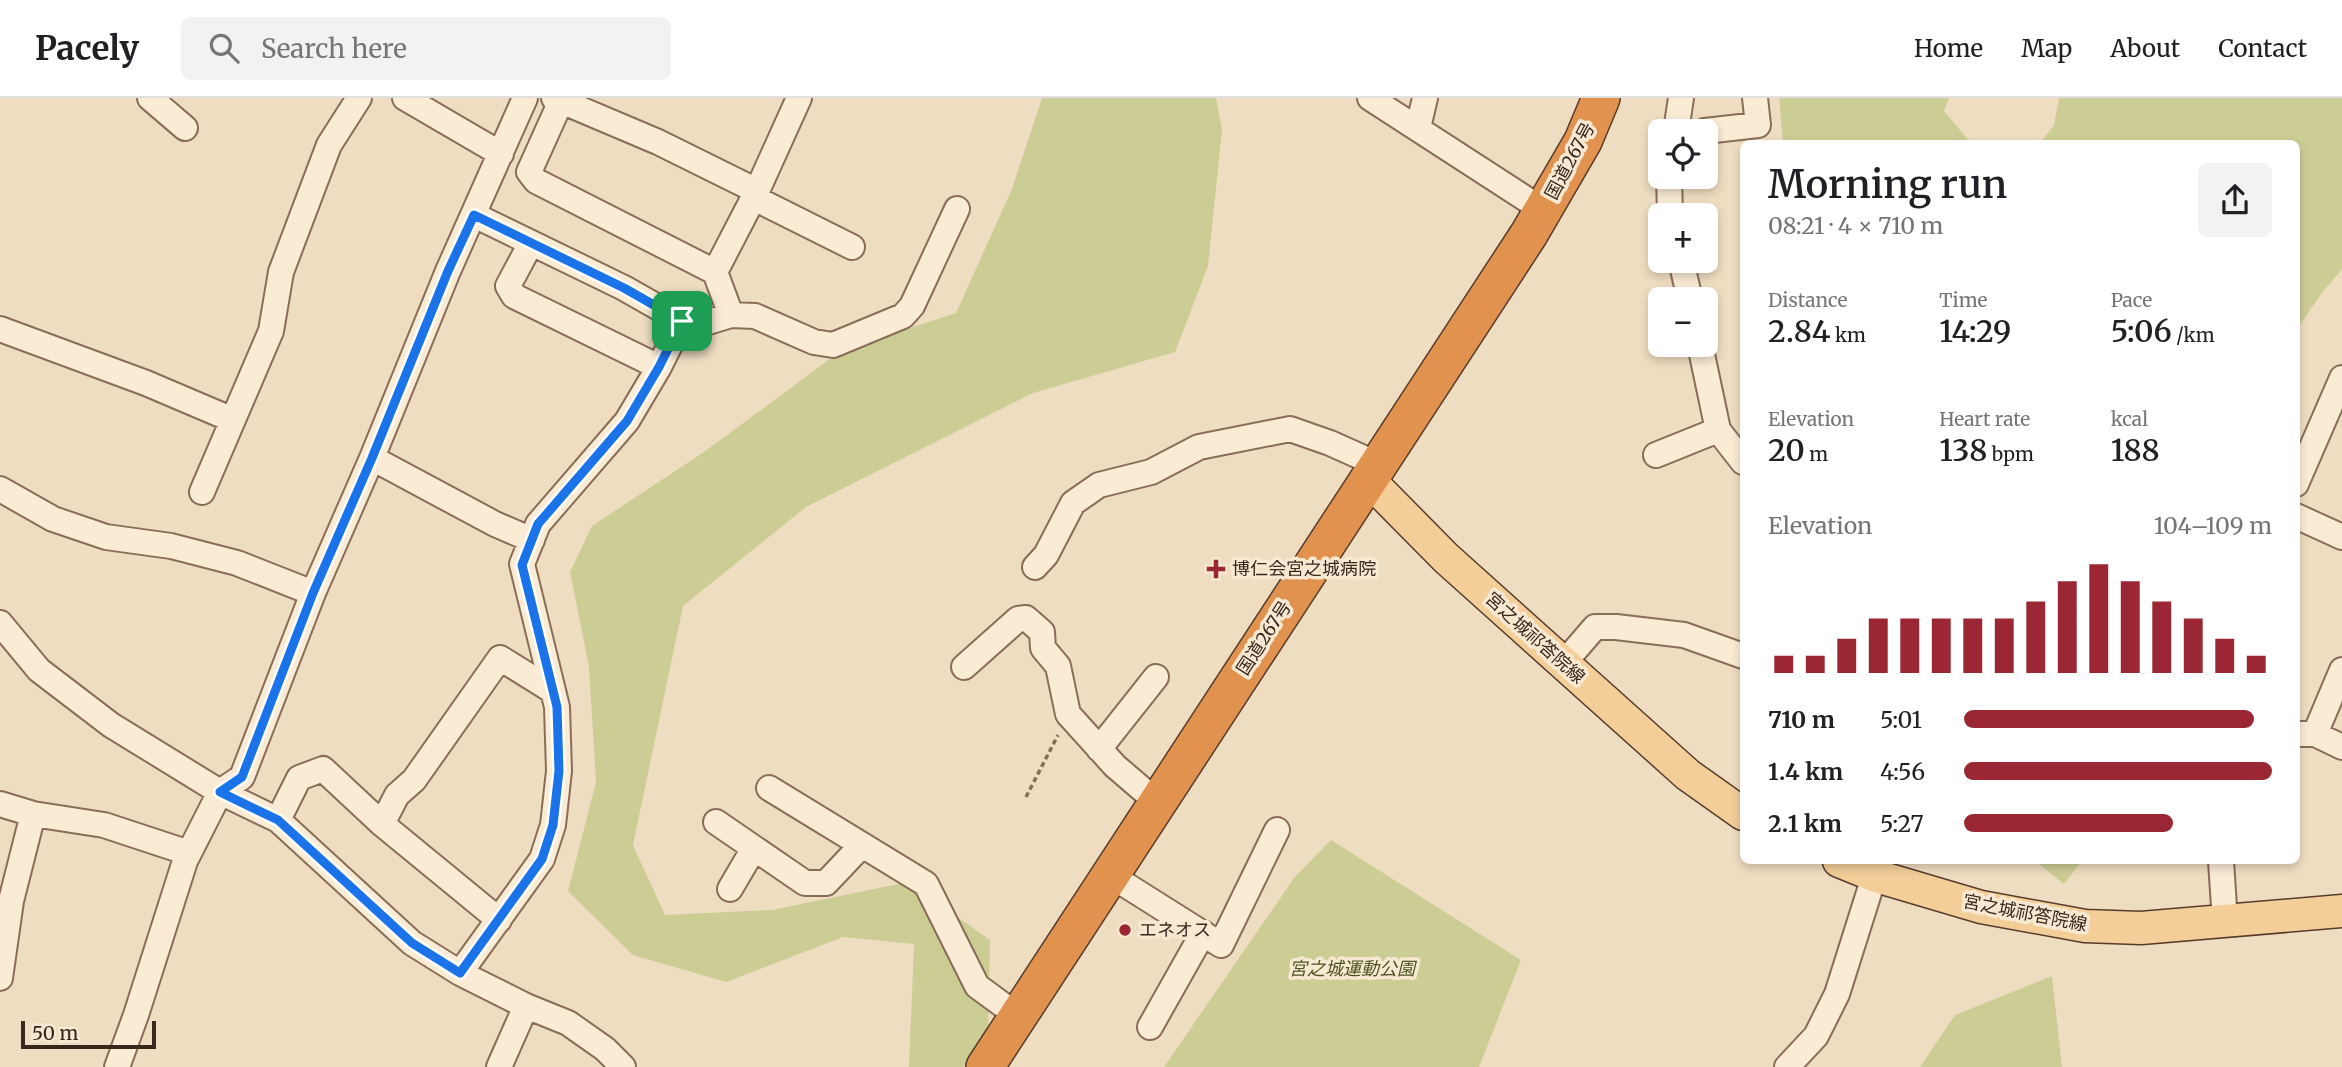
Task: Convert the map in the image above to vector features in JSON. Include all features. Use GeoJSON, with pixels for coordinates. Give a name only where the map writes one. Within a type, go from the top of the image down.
{"type":"FeatureCollection","features":[{"type":"Feature","properties":{"kind":"highway","name":"国道267号"},"geometry":{"type":"LineString","coordinates":[[985,1067],[1543,210],[1583,141],[1601,98]]}},
{"type":"Feature","properties":{"kind":"main road","name":"宮之城祁答院線"},"geometry":{"type":"LineString","coordinates":[[1372,471],[1446,558],[1688,775],[1740,812]]}},
{"type":"Feature","properties":{"kind":"main road","name":"宮之城祁答院線"},"geometry":{"type":"LineString","coordinates":[[1853,864],[1877,869],[1981,907],[2085,926],[2141,928],[2342,911]]}},
{"type":"Feature","properties":{"kind":"street"},"geometry":{"type":"LineString","coordinates":[[150,98],[185,128]]}},
{"type":"Feature","properties":{"kind":"street"},"geometry":{"type":"LineString","coordinates":[[202,492],[271,331],[281,272],[328,145],[359,98]]}},
{"type":"Feature","properties":{"kind":"street"},"geometry":{"type":"LineString","coordinates":[[405,98],[501,153]]}},
{"type":"Feature","properties":{"kind":"street"},"geometry":{"type":"LineString","coordinates":[[117,1067],[189,853],[220,792],[242,777],[313,593],[372,458],[448,271],[525,98]]}},
{"type":"Feature","properties":{"kind":"street"},"geometry":{"type":"LineString","coordinates":[[715,272],[756,195],[799,98]]}},
{"type":"Feature","properties":{"kind":"street"},"geometry":{"type":"LineString","coordinates":[[1370,98],[1543,210]]}},
{"type":"Feature","properties":{"kind":"street"},"geometry":{"type":"LineString","coordinates":[[1418,128],[1425,98]]}},
{"type":"Feature","properties":{"kind":"street"},"geometry":{"type":"LineString","coordinates":[[1678,119],[1681,98]]}},
{"type":"Feature","properties":{"kind":"street"},"geometry":{"type":"LineString","coordinates":[[1718,130],[1758,125],[1755,98]]}},
{"type":"Feature","properties":{"kind":"street"},"geometry":{"type":"LineString","coordinates":[[731,315],[715,272],[536,181],[529,172],[557,100],[659,142],[852,247]]}},
{"type":"Feature","properties":{"kind":"street"},"geometry":{"type":"LineString","coordinates":[[474,215],[624,288],[682,321],[702,324],[731,315],[755,316],[814,342],[833,345],[903,316],[912,306],[957,209]]}},
{"type":"Feature","properties":{"kind":"street"},"geometry":{"type":"LineString","coordinates":[[531,243],[508,286],[514,296],[659,367]]}},
{"type":"Feature","properties":{"kind":"street"},"geometry":{"type":"LineString","coordinates":[[460,973],[542,859],[553,825],[559,771],[557,707],[522,565],[538,524],[627,421],[682,321]]}},
{"type":"Feature","properties":{"kind":"street"},"geometry":{"type":"LineString","coordinates":[[0,329],[146,383],[233,420]]}},
{"type":"Feature","properties":{"kind":"street"},"geometry":{"type":"LineString","coordinates":[[1703,357],[1718,430],[1740,458]]}},
{"type":"Feature","properties":{"kind":"street"},"geometry":{"type":"LineString","coordinates":[[2300,475],[2342,378]]}},
{"type":"Feature","properties":{"kind":"street"},"geometry":{"type":"LineString","coordinates":[[1035,566],[1046,555],[1073,503],[1099,485],[1151,472],[1199,447],[1290,429],[1330,443],[1372,471]]}},
{"type":"Feature","properties":{"kind":"street"},"geometry":{"type":"LineString","coordinates":[[1656,455],[1718,430]]}},
{"type":"Feature","properties":{"kind":"street"},"geometry":{"type":"LineString","coordinates":[[372,458],[495,524],[532,540]]}},
{"type":"Feature","properties":{"kind":"street"},"geometry":{"type":"LineString","coordinates":[[0,489],[53,519],[106,537],[171,546],[237,563],[313,593]]}},
{"type":"Feature","properties":{"kind":"street"},"geometry":{"type":"LineString","coordinates":[[2300,518],[2342,537]]}},
{"type":"Feature","properties":{"kind":"street"},"geometry":{"type":"LineString","coordinates":[[964,667],[1018,619],[1026,618],[1049,624],[1042,648],[1058,667],[1068,714],[1115,766],[1157,802]]}},
{"type":"Feature","properties":{"kind":"street"},"geometry":{"type":"LineString","coordinates":[[0,623],[39,670],[111,725],[220,792],[278,820],[412,943],[460,973],[526,1006],[568,1023],[605,1049],[623,1067]]}},
{"type":"Feature","properties":{"kind":"street"},"geometry":{"type":"LineString","coordinates":[[1563,664],[1595,627],[1684,635],[1740,655]]}},
{"type":"Feature","properties":{"kind":"street"},"geometry":{"type":"LineString","coordinates":[[382,824],[397,795],[414,780],[500,658],[553,691]]}},
{"type":"Feature","properties":{"kind":"street"},"geometry":{"type":"LineString","coordinates":[[2342,670],[2305,734],[2342,747]]}},
{"type":"Feature","properties":{"kind":"street"},"geometry":{"type":"LineString","coordinates":[[1099,749],[1156,677]]}},
{"type":"Feature","properties":{"kind":"street"},"geometry":{"type":"LineString","coordinates":[[278,820],[299,778],[323,769],[382,824],[499,920]]}},
{"type":"Feature","properties":{"kind":"street"},"geometry":{"type":"LineString","coordinates":[[769,788],[926,884],[977,986],[1018,1016]]}},
{"type":"Feature","properties":{"kind":"street"},"geometry":{"type":"LineString","coordinates":[[0,804],[33,814],[104,825],[189,853]]}},
{"type":"Feature","properties":{"kind":"street"},"geometry":{"type":"LineString","coordinates":[[0,978],[11,901],[33,814]]}},
{"type":"Feature","properties":{"kind":"street"},"geometry":{"type":"LineString","coordinates":[[716,821],[805,883],[826,883],[862,845]]}},
{"type":"Feature","properties":{"kind":"street"},"geometry":{"type":"LineString","coordinates":[[1110,875],[1221,945],[1277,830]]}},
{"type":"Feature","properties":{"kind":"street"},"geometry":{"type":"LineString","coordinates":[[730,888],[754,848]]}},
{"type":"Feature","properties":{"kind":"street"},"geometry":{"type":"LineString","coordinates":[[2221,864],[2225,922]]}},
{"type":"Feature","properties":{"kind":"street"},"geometry":{"type":"LineString","coordinates":[[1787,1067],[1816,1036],[1836,994],[1877,869]]}},
{"type":"Feature","properties":{"kind":"street"},"geometry":{"type":"LineString","coordinates":[[1150,1027],[1203,933]]}},
{"type":"Feature","properties":{"kind":"street"},"geometry":{"type":"LineString","coordinates":[[499,1067],[526,1006]]}},
{"type":"Feature","properties":{"kind":"path"},"geometry":{"type":"LineString","coordinates":[[1026,797],[1068,714]]}},
{"type":"Feature","properties":{"kind":"green space"},"geometry":{"type":"Polygon","coordinates":[[[1042,98],[1216,98],[1222,130],[1208,266],[1175,352],[1033,393],[806,507],[683,606],[633,845],[665,915],[772,910],[908,882],[990,940],[988,1037],[963,1067],[909,1067],[914,944],[843,937],[726,982],[633,955],[568,891],[596,782],[589,667],[570,572],[592,526],[704,452],[842,350],[956,313],[1012,189],[1042,98]]]}},
{"type":"Feature","properties":{"kind":"green space"},"geometry":{"type":"Polygon","coordinates":[[[1779,98],[1949,98],[1944,111],[1968,140],[1783,140],[1779,98]]]}},
{"type":"Feature","properties":{"kind":"green space"},"geometry":{"type":"Polygon","coordinates":[[[2059,98],[2342,98],[2342,269],[2300,325],[2300,140],[2042,140],[2054,125],[2059,98]]]}},
{"type":"Feature","properties":{"kind":"green space","name":"宮之城運動公園"},"geometry":{"type":"Polygon","coordinates":[[[1331,840],[1521,960],[1479,1067],[1164,1067],[1294,878],[1331,840]]]}},
{"type":"Feature","properties":{"kind":"green space"},"geometry":{"type":"Polygon","coordinates":[[[2039,864],[2080,864],[2064,884],[2039,864]]]}},
{"type":"Feature","properties":{"kind":"green space"},"geometry":{"type":"Polygon","coordinates":[[[2052,976],[2062,1067],[1920,1067],[1955,1015],[2052,976]]]}},
{"type":"Feature","properties":{"kind":"place","name":"博仁会宮之城病院"},"geometry":{"type":"Point","coordinates":[1216,569]}},
{"type":"Feature","properties":{"kind":"place","name":"エネオス"},"geometry":{"type":"Point","coordinates":[1125,930]}},
{"type":"Feature","properties":{"kind":"route"},"geometry":{"type":"LineString","coordinates":[[474,215],[624,288],[682,321],[627,421],[538,524],[522,565],[557,707],[559,771],[553,825],[542,859],[460,973],[412,943],[278,820],[220,792],[242,777],[313,593],[474,215]]}}]}
